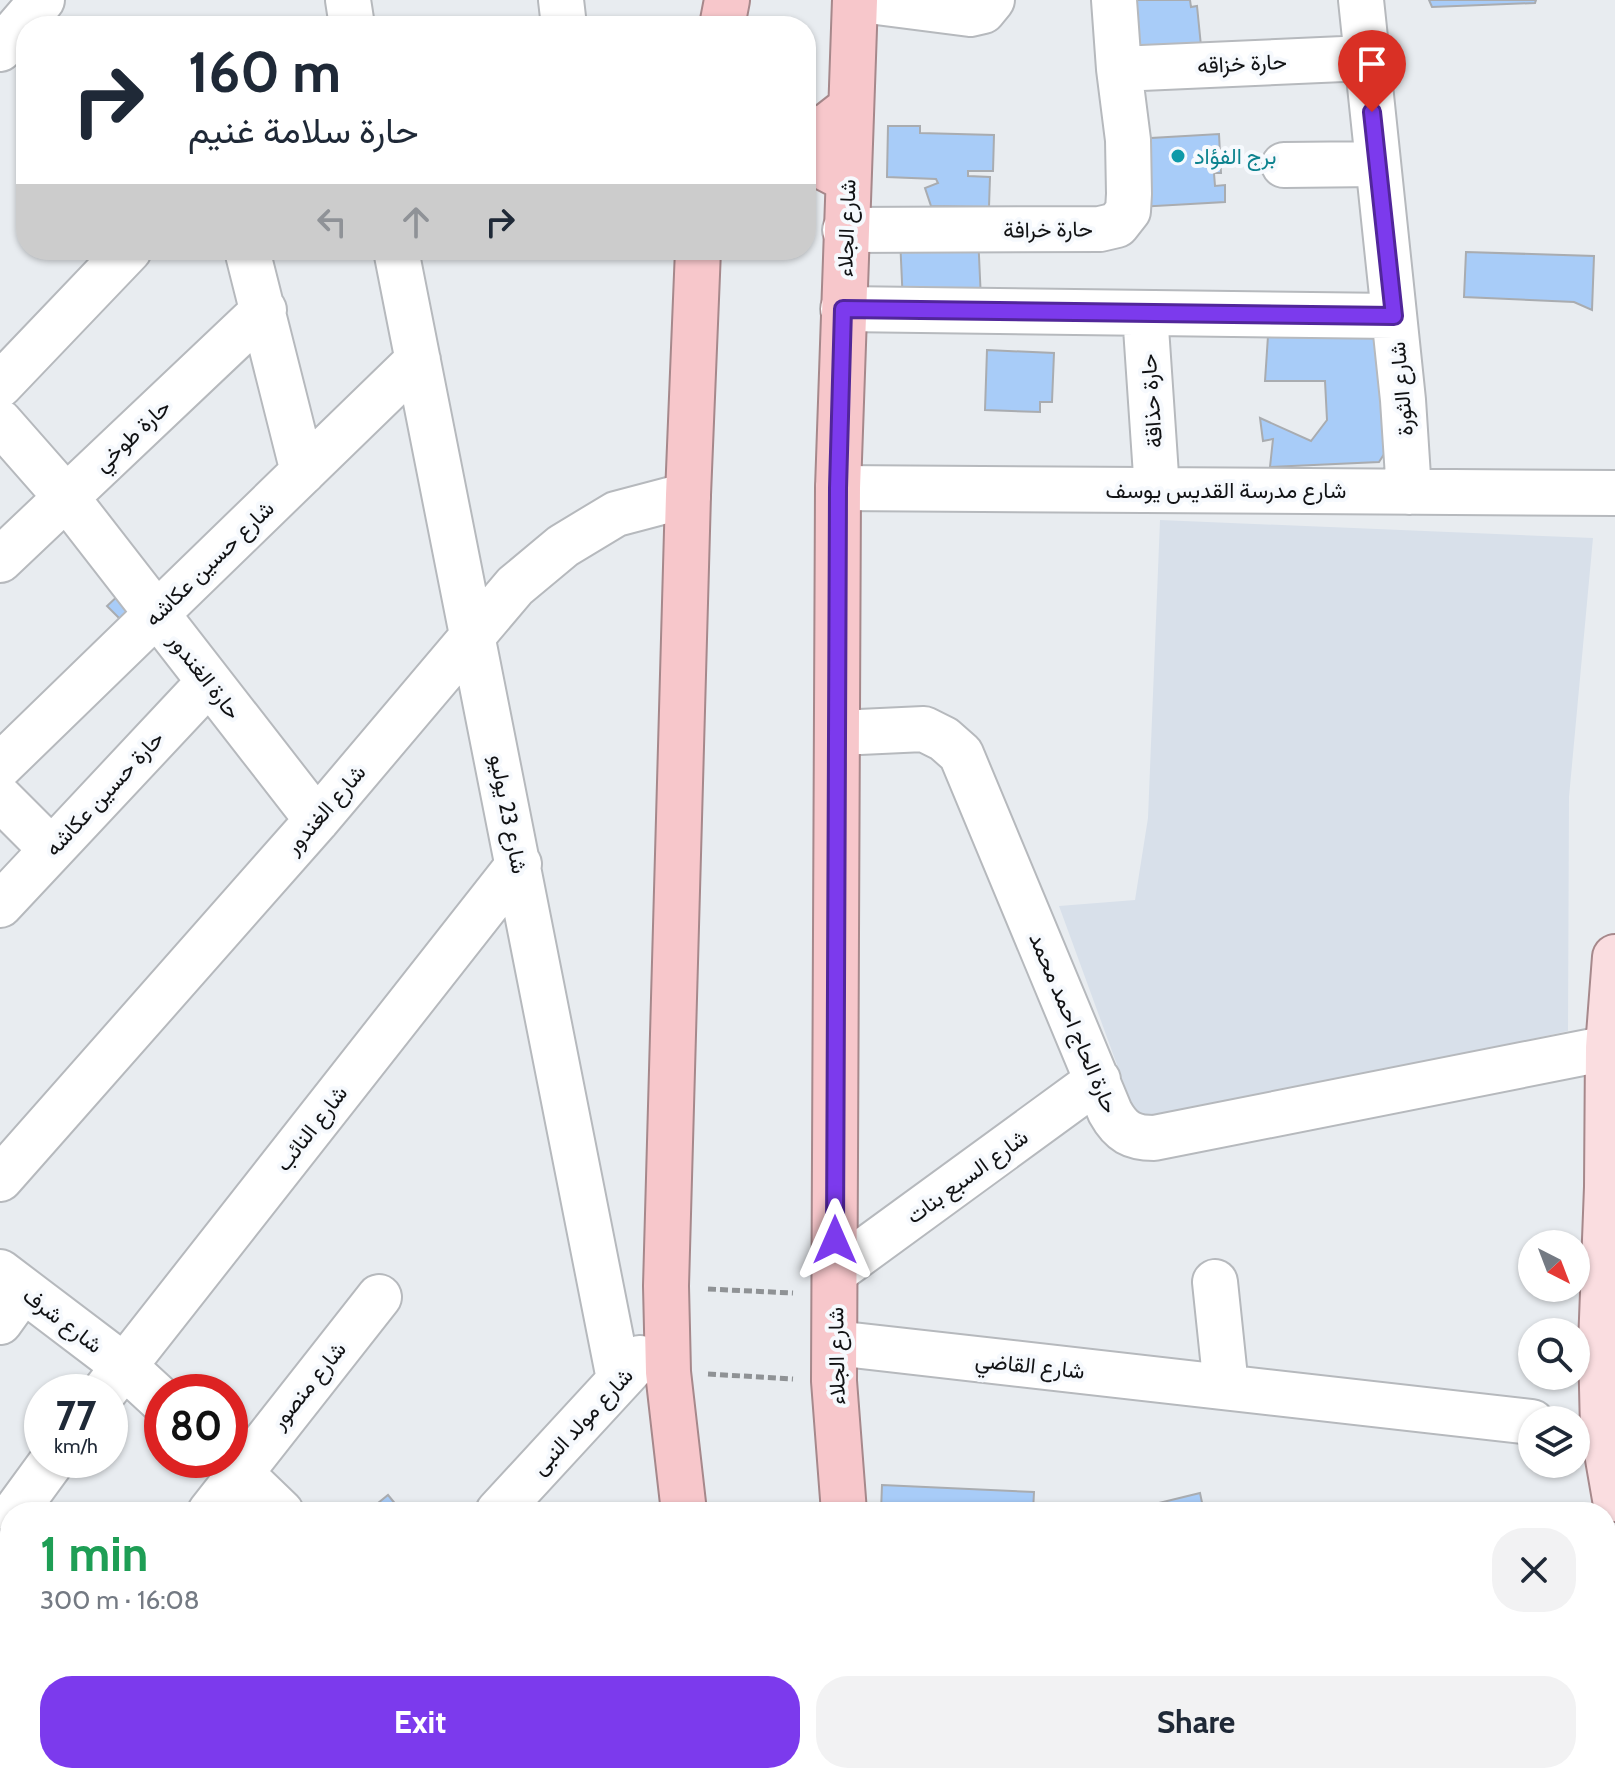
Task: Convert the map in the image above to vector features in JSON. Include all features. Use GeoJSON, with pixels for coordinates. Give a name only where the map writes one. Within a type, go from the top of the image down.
{"type":"FeatureCollection","features":[{"type":"Feature","properties":{"kind":"highway","name":"شارع الجلاء"},"geometry":{"type":"LineString","coordinates":[[843,1502],[834,1362],[838,488],[855,0]]}},
{"type":"Feature","properties":{"kind":"highway"},"geometry":{"type":"LineString","coordinates":[[816,129],[827,126],[850,108]]}},
{"type":"Feature","properties":{"kind":"highway"},"geometry":{"type":"LineString","coordinates":[[816,165],[848,180]]}},
{"type":"Feature","properties":{"kind":"highway"},"geometry":{"type":"LineString","coordinates":[[683,1502],[668,1351],[666,1286],[698,260]]}},
{"type":"Feature","properties":{"kind":"main road"},"geometry":{"type":"LineString","coordinates":[[1615,957],[1608,1048],[1601,1345],[1590,1428],[1615,1499]]}},
{"type":"Feature","properties":{"kind":"street"},"geometry":{"type":"LineString","coordinates":[[861,0],[970,14],[983,11],[992,0]]}},
{"type":"Feature","properties":{"kind":"street","name":"حارة خرافة"},"geometry":{"type":"LineString","coordinates":[[845,230],[1100,229],[1117,225],[1128,211],[1129,194],[1128,140],[1114,0]]}},
{"type":"Feature","properties":{"kind":"street","name":"شارع الثورة"},"geometry":{"type":"LineString","coordinates":[[1361,0],[1403,400],[1409,492]]}},
{"type":"Feature","properties":{"kind":"street","name":"حارة خزاقه"},"geometry":{"type":"LineString","coordinates":[[1119,69],[1366,58]]}},
{"type":"Feature","properties":{"kind":"street"},"geometry":{"type":"LineString","coordinates":[[1284,165],[1378,164]]}},
{"type":"Feature","properties":{"kind":"street"},"geometry":{"type":"LineString","coordinates":[[0,385],[119,260]]}},
{"type":"Feature","properties":{"kind":"street"},"geometry":{"type":"LineString","coordinates":[[250,260],[303,472]]}},
{"type":"Feature","properties":{"kind":"street","name":"شارع 23 يوليو"},"geometry":{"type":"LineString","coordinates":[[398,260],[619,1379]]}},
{"type":"Feature","properties":{"kind":"street"},"geometry":{"type":"LineString","coordinates":[[843,309],[1394,316]]}},
{"type":"Feature","properties":{"kind":"street","name":"حارة طوخي"},"geometry":{"type":"LineString","coordinates":[[0,560],[264,310]]}},
{"type":"Feature","properties":{"kind":"street","name":"حارة حذاقة"},"geometry":{"type":"LineString","coordinates":[[1145,313],[1157,490]]}},
{"type":"Feature","properties":{"kind":"street","name":"شارع حسين عكاشه"},"geometry":{"type":"LineString","coordinates":[[0,766],[418,360]]}},
{"type":"Feature","properties":{"kind":"street","name":"حارة الغندور"},"geometry":{"type":"LineString","coordinates":[[0,422],[66,497],[317,820]]}},
{"type":"Feature","properties":{"kind":"street","name":"شارع مدرسة القديس يوسف"},"geometry":{"type":"LineString","coordinates":[[838,488],[1615,493]]}},
{"type":"Feature","properties":{"kind":"street","name":"شارع الغندور"},"geometry":{"type":"LineString","coordinates":[[0,1179],[317,820],[515,586],[563,546],[616,514],[688,495]]}},
{"type":"Feature","properties":{"kind":"street","name":"حارة حسين عكاشه"},"geometry":{"type":"LineString","coordinates":[[0,905],[209,682]]}},
{"type":"Feature","properties":{"kind":"street","name":"حارة الحاج احمد محمد"},"geometry":{"type":"LineString","coordinates":[[838,733],[924,729],[944,739],[961,754],[1117,1124],[1127,1134],[1154,1138],[1608,1048]]}},
{"type":"Feature","properties":{"kind":"street"},"geometry":{"type":"LineString","coordinates":[[0,798],[51,849]]}},
{"type":"Feature","properties":{"kind":"street","name":"شارع النائب"},"geometry":{"type":"LineString","coordinates":[[118,1374],[519,864]]}},
{"type":"Feature","properties":{"kind":"street","name":"شارع السبع بنات"},"geometry":{"type":"LineString","coordinates":[[835,1284],[1098,1080]]}},
{"type":"Feature","properties":{"kind":"street"},"geometry":{"type":"LineString","coordinates":[[1215,1282],[1226,1387]]}},
{"type":"Feature","properties":{"kind":"street","name":"شارع شرف"},"geometry":{"type":"LineString","coordinates":[[8,1295],[108,1374]]}},
{"type":"Feature","properties":{"kind":"street","name":"شارع منصور"},"geometry":{"type":"LineString","coordinates":[[248,1449],[379,1297]]}},
{"type":"Feature","properties":{"kind":"street","name":"شارع مولد النبى"},"geometry":{"type":"LineString","coordinates":[[507,1502],[619,1379],[668,1351]]}},
{"type":"Feature","properties":{"kind":"street","name":"شارع القاضي"},"geometry":{"type":"LineString","coordinates":[[834,1362],[1226,1387],[1518,1420]]}},
{"type":"Feature","properties":{"kind":"street"},"geometry":{"type":"LineString","coordinates":[[22,1502],[40,1478]]}},
{"type":"Feature","properties":{"kind":"street","name":"شارع منصور"},"geometry":{"type":"LineString","coordinates":[[215,1502],[227,1478]]}},
{"type":"Feature","properties":{"kind":"street"},"geometry":{"type":"LineString","coordinates":[[246,1478],[271,1502]]}},
{"type":"Feature","properties":{"kind":"path"},"geometry":{"type":"LineString","coordinates":[[666,1286],[835,1284]]}},
{"type":"Feature","properties":{"kind":"path"},"geometry":{"type":"LineString","coordinates":[[668,1351],[834,1362]]}},
{"type":"Feature","properties":{"kind":"shaded area"},"geometry":{"type":"Polygon","coordinates":[[[1160,520],[1593,538],[1569,797],[1568,1031],[1139,1125],[1059,906],[1135,900],[1148,818],[1160,520]]]}},
{"type":"Feature","properties":{"kind":"building"},"geometry":{"type":"Polygon","coordinates":[[[1134,0],[1190,0],[1191,7],[1197,6],[1202,56],[1140,62],[1134,0]]]}},
{"type":"Feature","properties":{"kind":"building"},"geometry":{"type":"Polygon","coordinates":[[[1429,0],[1536,0],[1535,3],[1432,7],[1429,0]]]}},
{"type":"Feature","properties":{"kind":"building"},"geometry":{"type":"Polygon","coordinates":[[[888,126],[920,126],[920,133],[994,135],[993,171],[968,171],[968,176],[990,177],[989,207],[931,206],[925,188],[938,183],[936,179],[887,177],[888,126]]]}},
{"type":"Feature","properties":{"kind":"building","name":"برج الفؤاد"},"geometry":{"type":"Polygon","coordinates":[[[1219,134],[1221,173],[1214,173],[1215,186],[1225,185],[1225,202],[1138,207],[1134,139],[1219,134]]]}},
{"type":"Feature","properties":{"kind":"building"},"geometry":{"type":"Polygon","coordinates":[[[978,234],[981,300],[903,304],[900,238],[978,234]]]}},
{"type":"Feature","properties":{"kind":"building"},"geometry":{"type":"Polygon","coordinates":[[[1466,252],[1594,256],[1592,310],[1574,302],[1464,297],[1466,252]]]}},
{"type":"Feature","properties":{"kind":"building"},"geometry":{"type":"Polygon","coordinates":[[[1268,336],[1385,338],[1388,448],[1379,462],[1270,467],[1273,439],[1263,441],[1260,418],[1311,441],[1327,420],[1325,381],[1265,381],[1268,336]]]}},
{"type":"Feature","properties":{"kind":"building"},"geometry":{"type":"Polygon","coordinates":[[[987,350],[1054,353],[1052,402],[1040,402],[1040,412],[985,410],[987,350]]]}},
{"type":"Feature","properties":{"kind":"building"},"geometry":{"type":"Polygon","coordinates":[[[122,592],[140,612],[126,625],[107,606],[122,592]]]}},
{"type":"Feature","properties":{"kind":"building"},"geometry":{"type":"Polygon","coordinates":[[[882,1485],[1034,1492],[1034,1502],[881,1502],[882,1485]]]}},
{"type":"Feature","properties":{"kind":"building"},"geometry":{"type":"Polygon","coordinates":[[[1200,1493],[1202,1502],[1163,1502],[1200,1493]]]}},
{"type":"Feature","properties":{"kind":"building"},"geometry":{"type":"Polygon","coordinates":[[[388,1495],[394,1502],[379,1502],[388,1495]]]}},
{"type":"Feature","properties":{"kind":"place","name":"برج الفؤاد"},"geometry":{"type":"Point","coordinates":[1178,156]}},
{"type":"Feature","properties":{"kind":"route"},"geometry":{"type":"LineString","coordinates":[[835,1240],[838,488],[843,309],[1394,316],[1372,112]]}}]}
